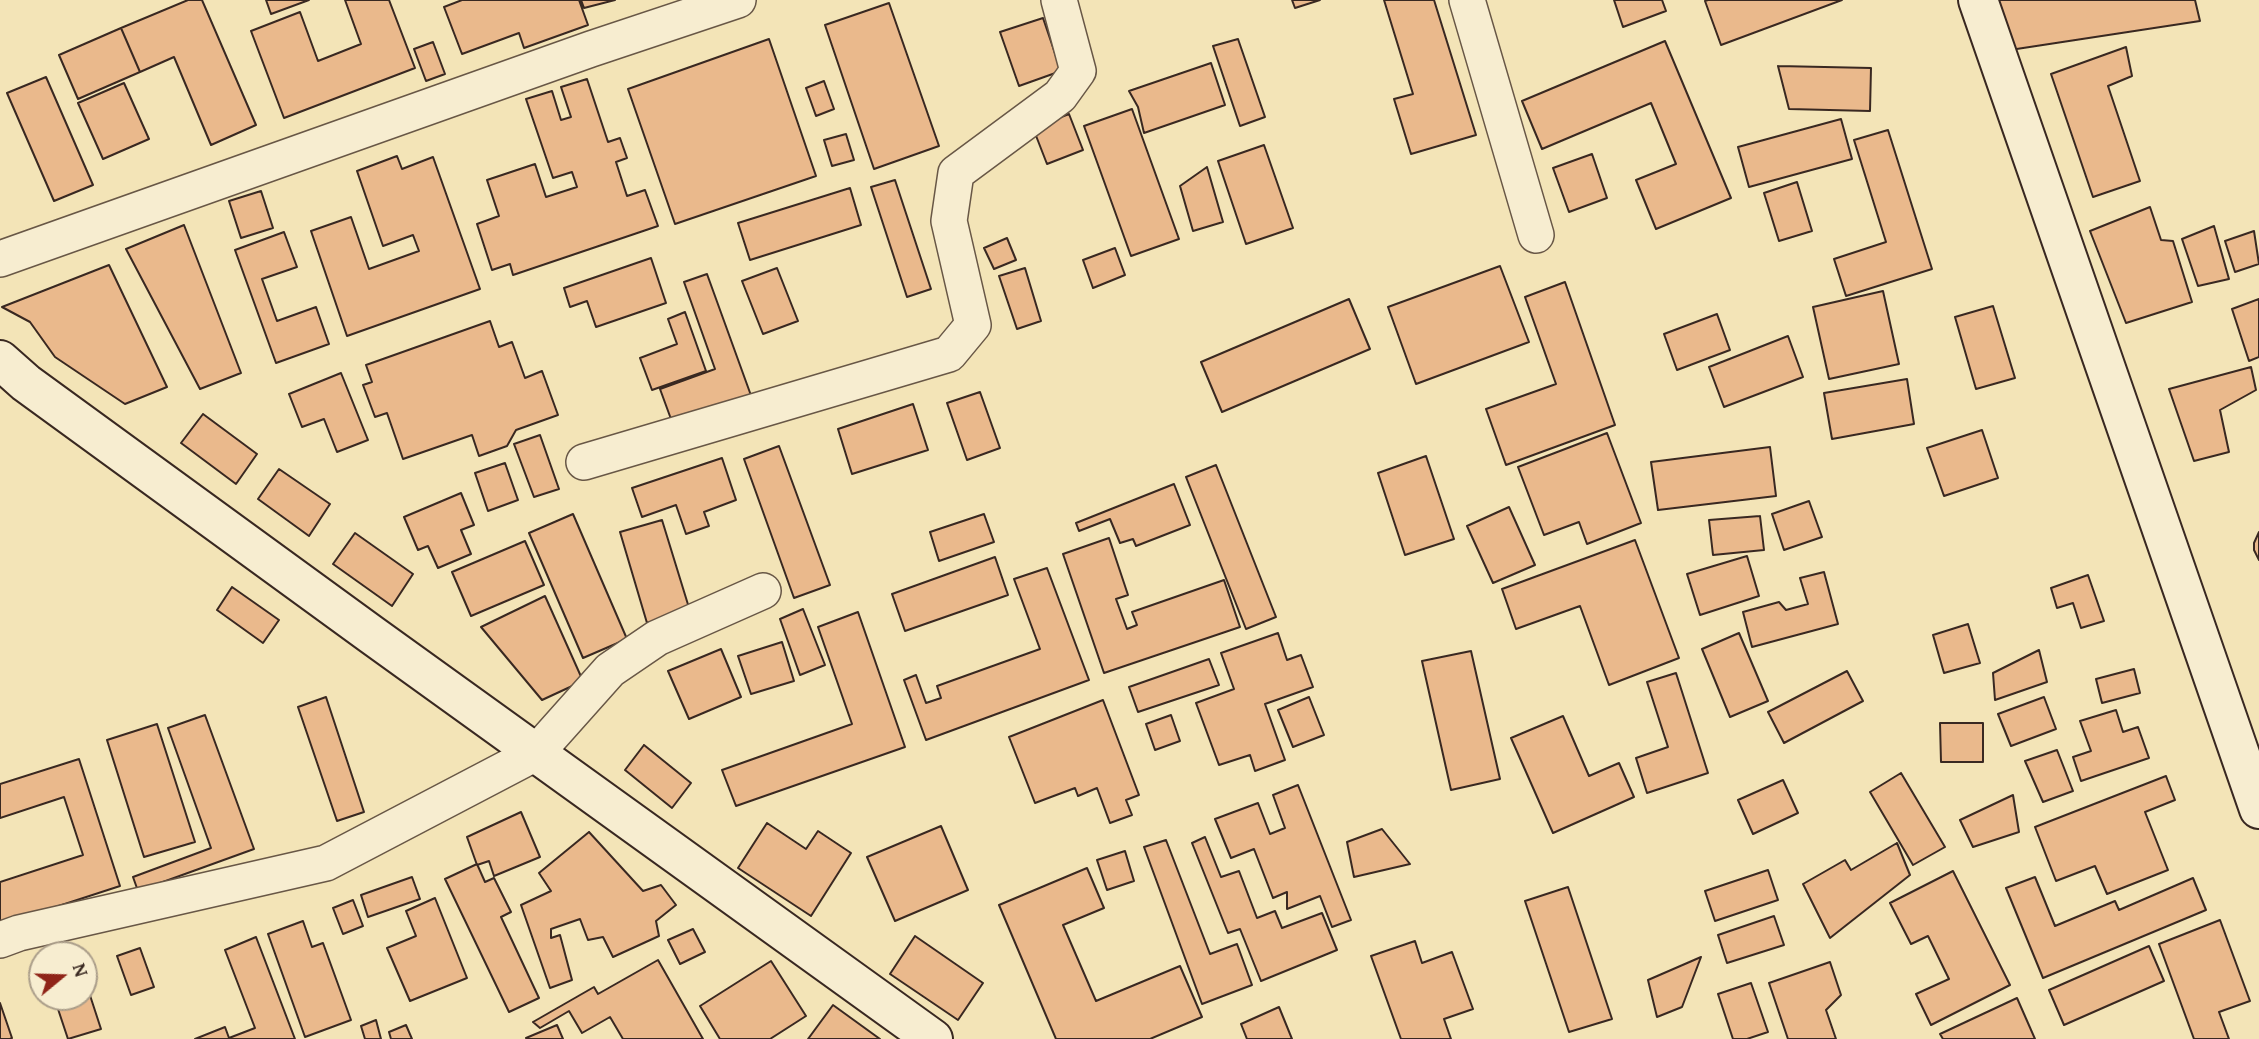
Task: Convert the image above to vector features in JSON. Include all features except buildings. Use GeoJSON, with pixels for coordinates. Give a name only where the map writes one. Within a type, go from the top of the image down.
{"type":"FeatureCollection","features":[{"type":"Feature","properties":{"kind":"street"},"geometry":{"type":"LineString","coordinates":[[0,259],[591,49],[738,0]]}},
{"type":"Feature","properties":{"kind":"street"},"geometry":{"type":"LineString","coordinates":[[584,462],[949,354],[973,325],[949,221],[956,173],[1060,96],[1078,71],[1059,0]]}},
{"type":"Feature","properties":{"kind":"street"},"geometry":{"type":"LineString","coordinates":[[1467,0],[1536,235]]}},
{"type":"Feature","properties":{"kind":"street"},"geometry":{"type":"LineString","coordinates":[[1978,0],[2259,809]]}},
{"type":"Feature","properties":{"kind":"street"},"geometry":{"type":"LineString","coordinates":[[0,360],[37,391],[933,1039]]}},
{"type":"Feature","properties":{"kind":"street"},"geometry":{"type":"LineString","coordinates":[[0,940],[19,933],[326,863],[536,753],[610,670],[657,638],[763,590]]}}]}
